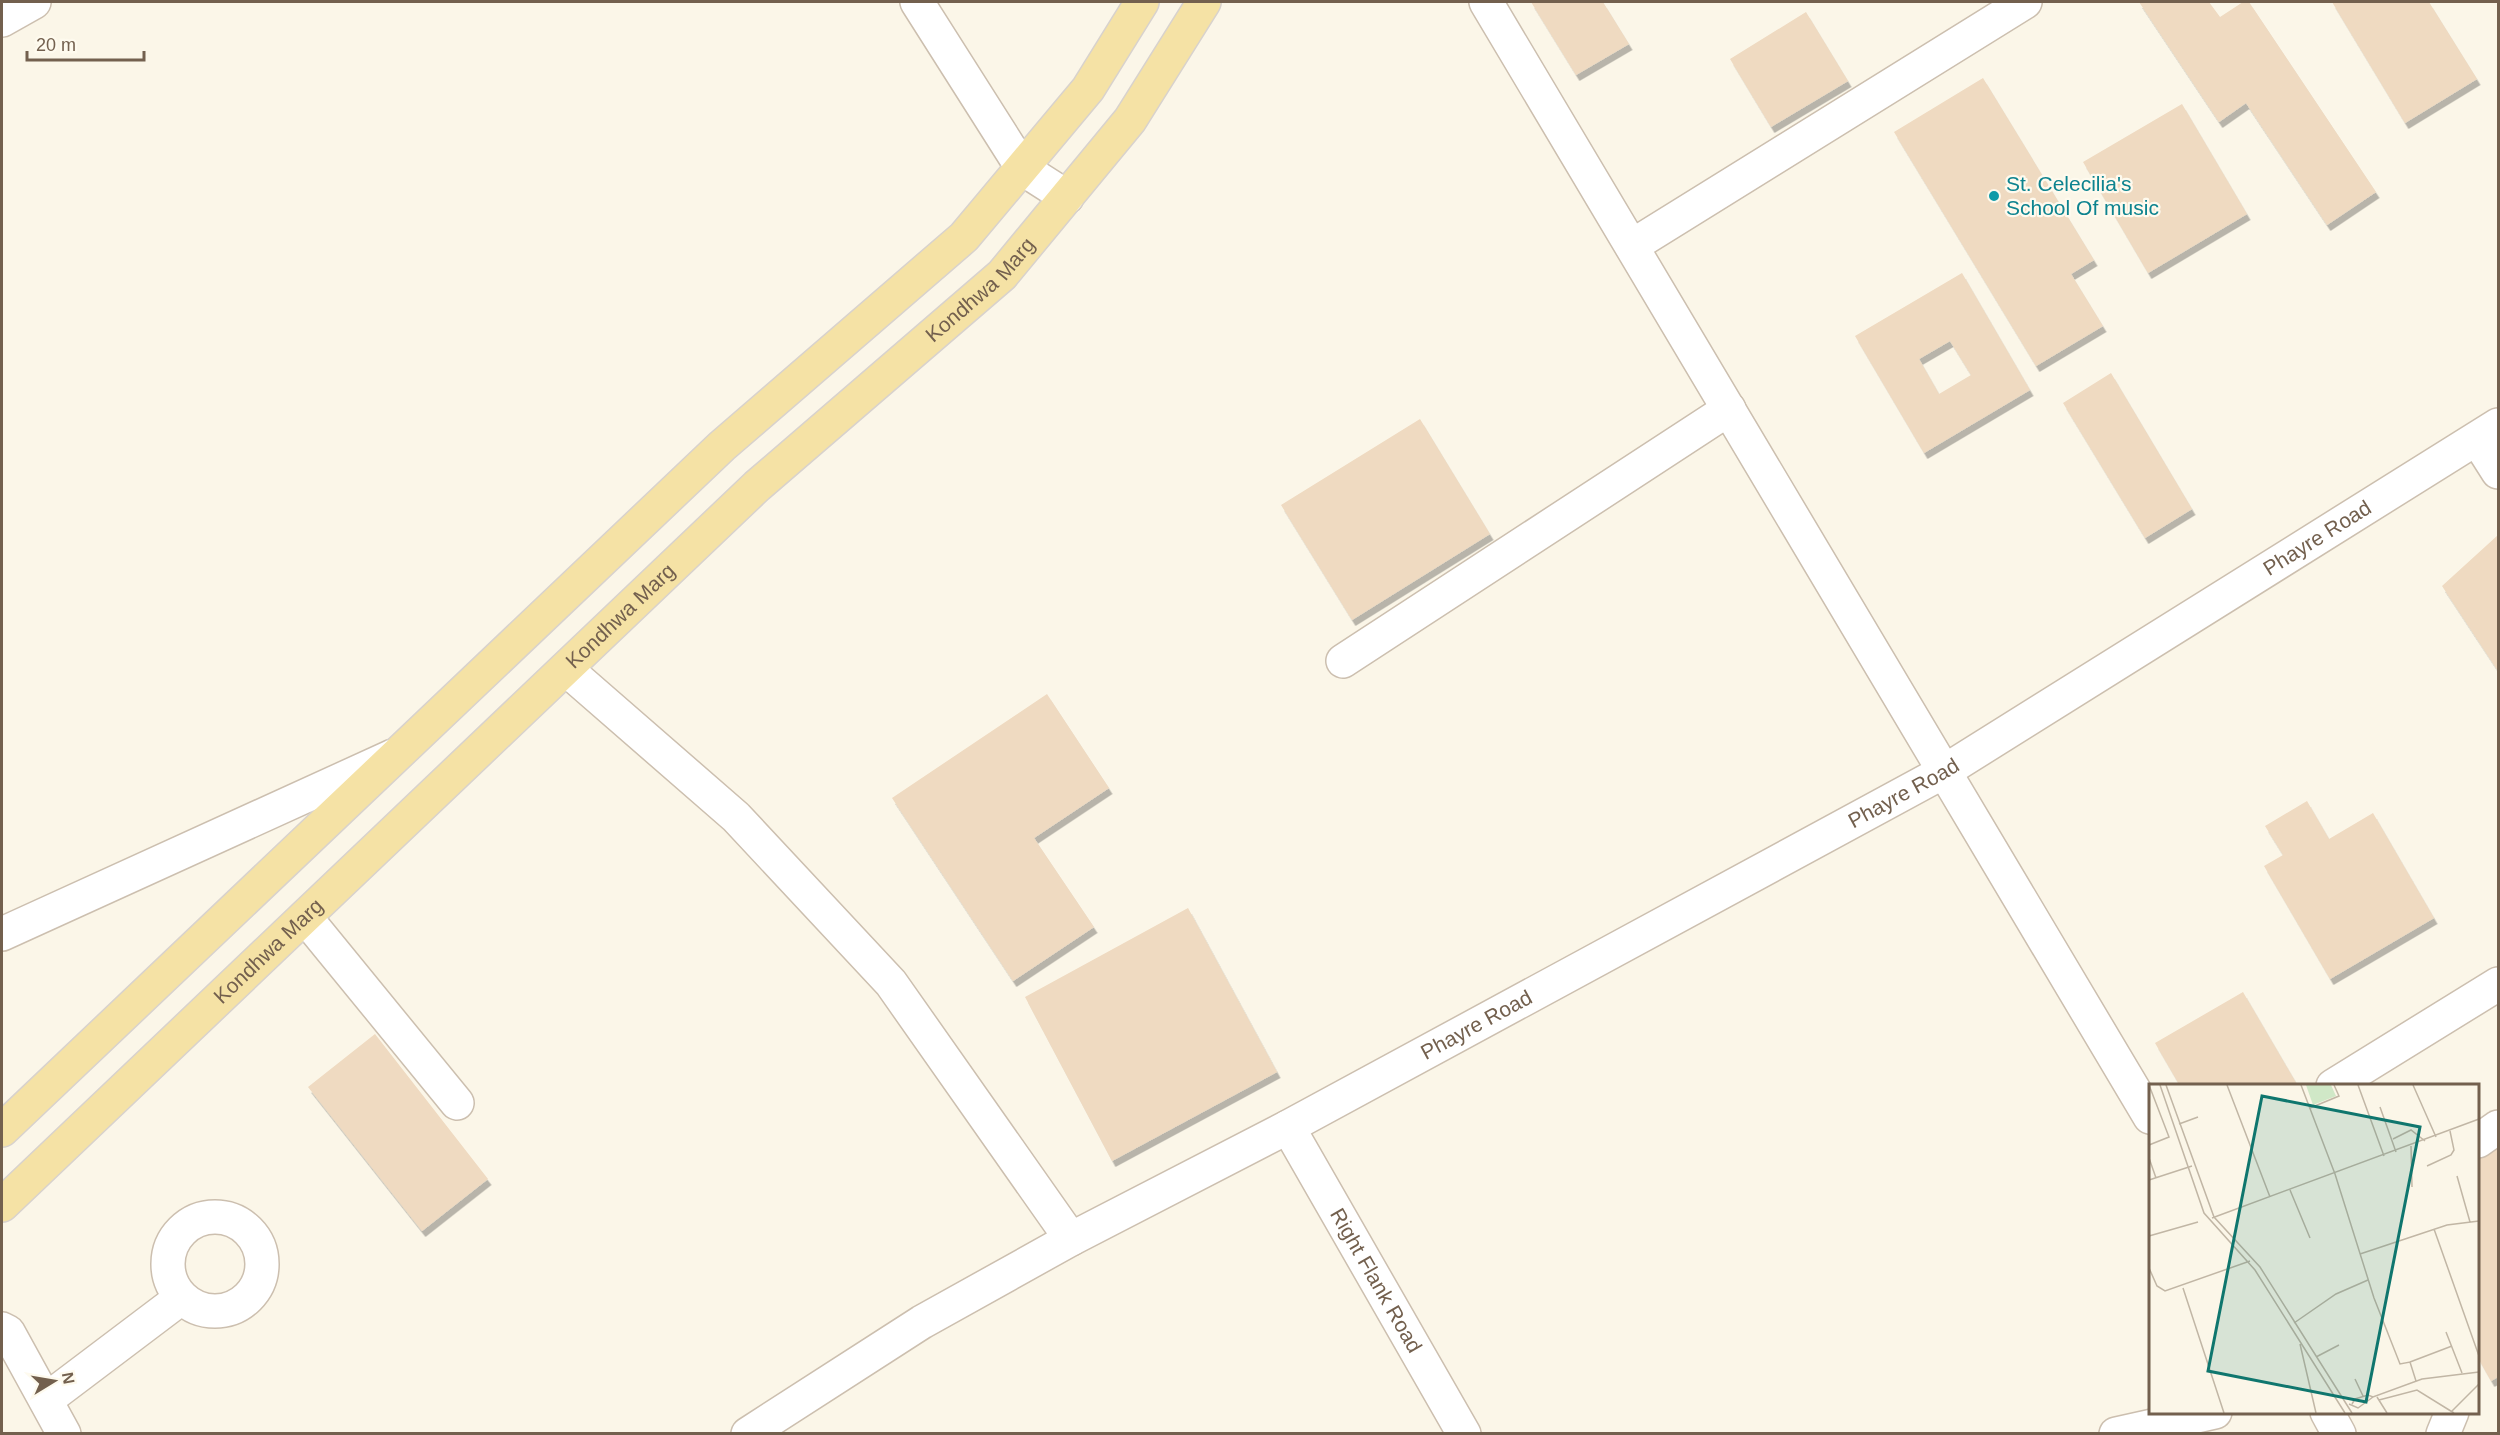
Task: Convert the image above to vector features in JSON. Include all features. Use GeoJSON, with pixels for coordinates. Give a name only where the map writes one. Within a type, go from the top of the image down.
{"type":"FeatureCollection","features":[{"type":"Feature","properties":{"kind":"main road"},"geometry":{"type":"LineString","coordinates":[[2,1130],[722,446],[964,237],[1088,89],[1142,2]]}},
{"type":"Feature","properties":{"kind":"main road","name":"Kondhwa Marg"},"geometry":{"type":"LineString","coordinates":[[2,1205],[757,486],[1002,275],[1130,120],[1204,2]]}},
{"type":"Feature","properties":{"kind":"street"},"geometry":{"type":"LineString","coordinates":[[2,20],[34,2]]}},
{"type":"Feature","properties":{"kind":"street"},"geometry":{"type":"LineString","coordinates":[[917,2],[1023,168],[1067,196]]}},
{"type":"Feature","properties":{"kind":"street"},"geometry":{"type":"LineString","coordinates":[[1486,2],[2149,1113]]}},
{"type":"Feature","properties":{"kind":"street"},"geometry":{"type":"LineString","coordinates":[[1632,246],[2025,2]]}},
{"type":"Feature","properties":{"kind":"street"},"geometry":{"type":"LineString","coordinates":[[1342,661],[1729,409]]}},
{"type":"Feature","properties":{"kind":"street"},"geometry":{"type":"LineString","coordinates":[[2488,432],[2499,472]]}},
{"type":"Feature","properties":{"kind":"street","name":"Phayre Road"},"geometry":{"type":"LineString","coordinates":[[748,1434],[922,1322],[1071,1239],[1288,1127],[1945,771],[2488,432]]}},
{"type":"Feature","properties":{"kind":"street"},"geometry":{"type":"LineString","coordinates":[[566,669],[736,817],[891,983],[1071,1239]]}},
{"type":"Feature","properties":{"kind":"street"},"geometry":{"type":"LineString","coordinates":[[2,934],[398,754]]}},
{"type":"Feature","properties":{"kind":"street"},"geometry":{"type":"LineString","coordinates":[[305,917],[457,1103]]}},
{"type":"Feature","properties":{"kind":"street"},"geometry":{"type":"LineString","coordinates":[[2336,1084],[2499,984]]}},
{"type":"Feature","properties":{"kind":"street","name":"Right Flank Road"},"geometry":{"type":"LineString","coordinates":[[1288,1127],[1464,1434]]}},
{"type":"Feature","properties":{"kind":"street"},"geometry":{"type":"LineString","coordinates":[[2479,1140],[2499,1127]]}},
{"type":"Feature","properties":{"kind":"street"},"geometry":{"type":"LineString","coordinates":[[46,1400],[182,1298]]}},
{"type":"Feature","properties":{"kind":"street"},"geometry":{"type":"LineString","coordinates":[[2,1329],[8,1332],[64,1434]]}},
{"type":"Feature","properties":{"kind":"street"},"geometry":{"type":"LineString","coordinates":[[2116,1434],[2210,1414]]}},
{"type":"Feature","properties":{"kind":"street"},"geometry":{"type":"LineString","coordinates":[[2328,1414],[2339,1434]]}},
{"type":"Feature","properties":{"kind":"street"},"geometry":{"type":"LineString","coordinates":[[2443,1434],[2452,1414]]}},
{"type":"Feature","properties":{"kind":"building"},"geometry":{"type":"Polygon","coordinates":[[[1531,2],[1603,2],[1629,44],[1576,75],[1531,2]]]}},
{"type":"Feature","properties":{"kind":"building"},"geometry":{"type":"Polygon","coordinates":[[[2139,2],[2209,2],[2220,17],[2243,2],[2249,2],[2376,192],[2327,225],[2246,103],[2219,122],[2139,2]]]}},
{"type":"Feature","properties":{"kind":"building"},"geometry":{"type":"Polygon","coordinates":[[[2332,2],[2429,2],[2477,79],[2405,123],[2332,2]]]}},
{"type":"Feature","properties":{"kind":"building"},"geometry":{"type":"Polygon","coordinates":[[[1806,12],[1848,81],[1771,127],[1730,59],[1806,12]]]}},
{"type":"Feature","properties":{"kind":"building","name":"St. Celecilia's School Of music"},"geometry":{"type":"Polygon","coordinates":[[[1983,78],[2094,260],[2071,274],[2103,326],[2036,366],[1894,132],[1983,78]]]}},
{"type":"Feature","properties":{"kind":"building"},"geometry":{"type":"Polygon","coordinates":[[[2182,104],[2247,214],[2148,273],[2083,162],[2182,104]]]}},
{"type":"Feature","properties":{"kind":"building"},"geometry":{"type":"Polygon","coordinates":[[[1962,273],[2030,390],[1924,453],[1855,336],[1962,273]],[[1950,341],[1919,359],[1939,394],[1971,375],[1950,341]]]}},
{"type":"Feature","properties":{"kind":"building"},"geometry":{"type":"Polygon","coordinates":[[[2111,373],[2192,509],[2145,538],[2063,403],[2111,373]]]}},
{"type":"Feature","properties":{"kind":"building"},"geometry":{"type":"Polygon","coordinates":[[[1420,419],[1490,534],[1352,620],[1281,505],[1420,419]]]}},
{"type":"Feature","properties":{"kind":"building"},"geometry":{"type":"Polygon","coordinates":[[[2498,535],[2498,671],[2442,586],[2498,535]]]}},
{"type":"Feature","properties":{"kind":"building"},"geometry":{"type":"Polygon","coordinates":[[[1047,694],[1109,788],[1034,838],[1094,927],[1013,981],[892,798],[1047,694]]]}},
{"type":"Feature","properties":{"kind":"building"},"geometry":{"type":"Polygon","coordinates":[[[2307,801],[2329,839],[2373,813],[2434,918],[2330,979],[2264,866],[2283,855],[2265,826],[2307,801]]]}},
{"type":"Feature","properties":{"kind":"building"},"geometry":{"type":"Polygon","coordinates":[[[1188,908],[1277,1072],[1112,1161],[1025,997],[1188,908]]]}},
{"type":"Feature","properties":{"kind":"building"},"geometry":{"type":"Polygon","coordinates":[[[2243,992],[2297,1084],[2179,1084],[2155,1043],[2243,992]]]}},
{"type":"Feature","properties":{"kind":"building"},"geometry":{"type":"Polygon","coordinates":[[[375,1034],[488,1179],[422,1231],[308,1087],[375,1034]]]}},
{"type":"Feature","properties":{"kind":"building"},"geometry":{"type":"Polygon","coordinates":[[[2498,1139],[2498,1377],[2491,1381],[2479,1360],[2479,1151],[2498,1139]]]}},
{"type":"Feature","properties":{"kind":"place","name":"St. Celecilia's School Of music"},"geometry":{"type":"Point","coordinates":[1994,196]}}]}
